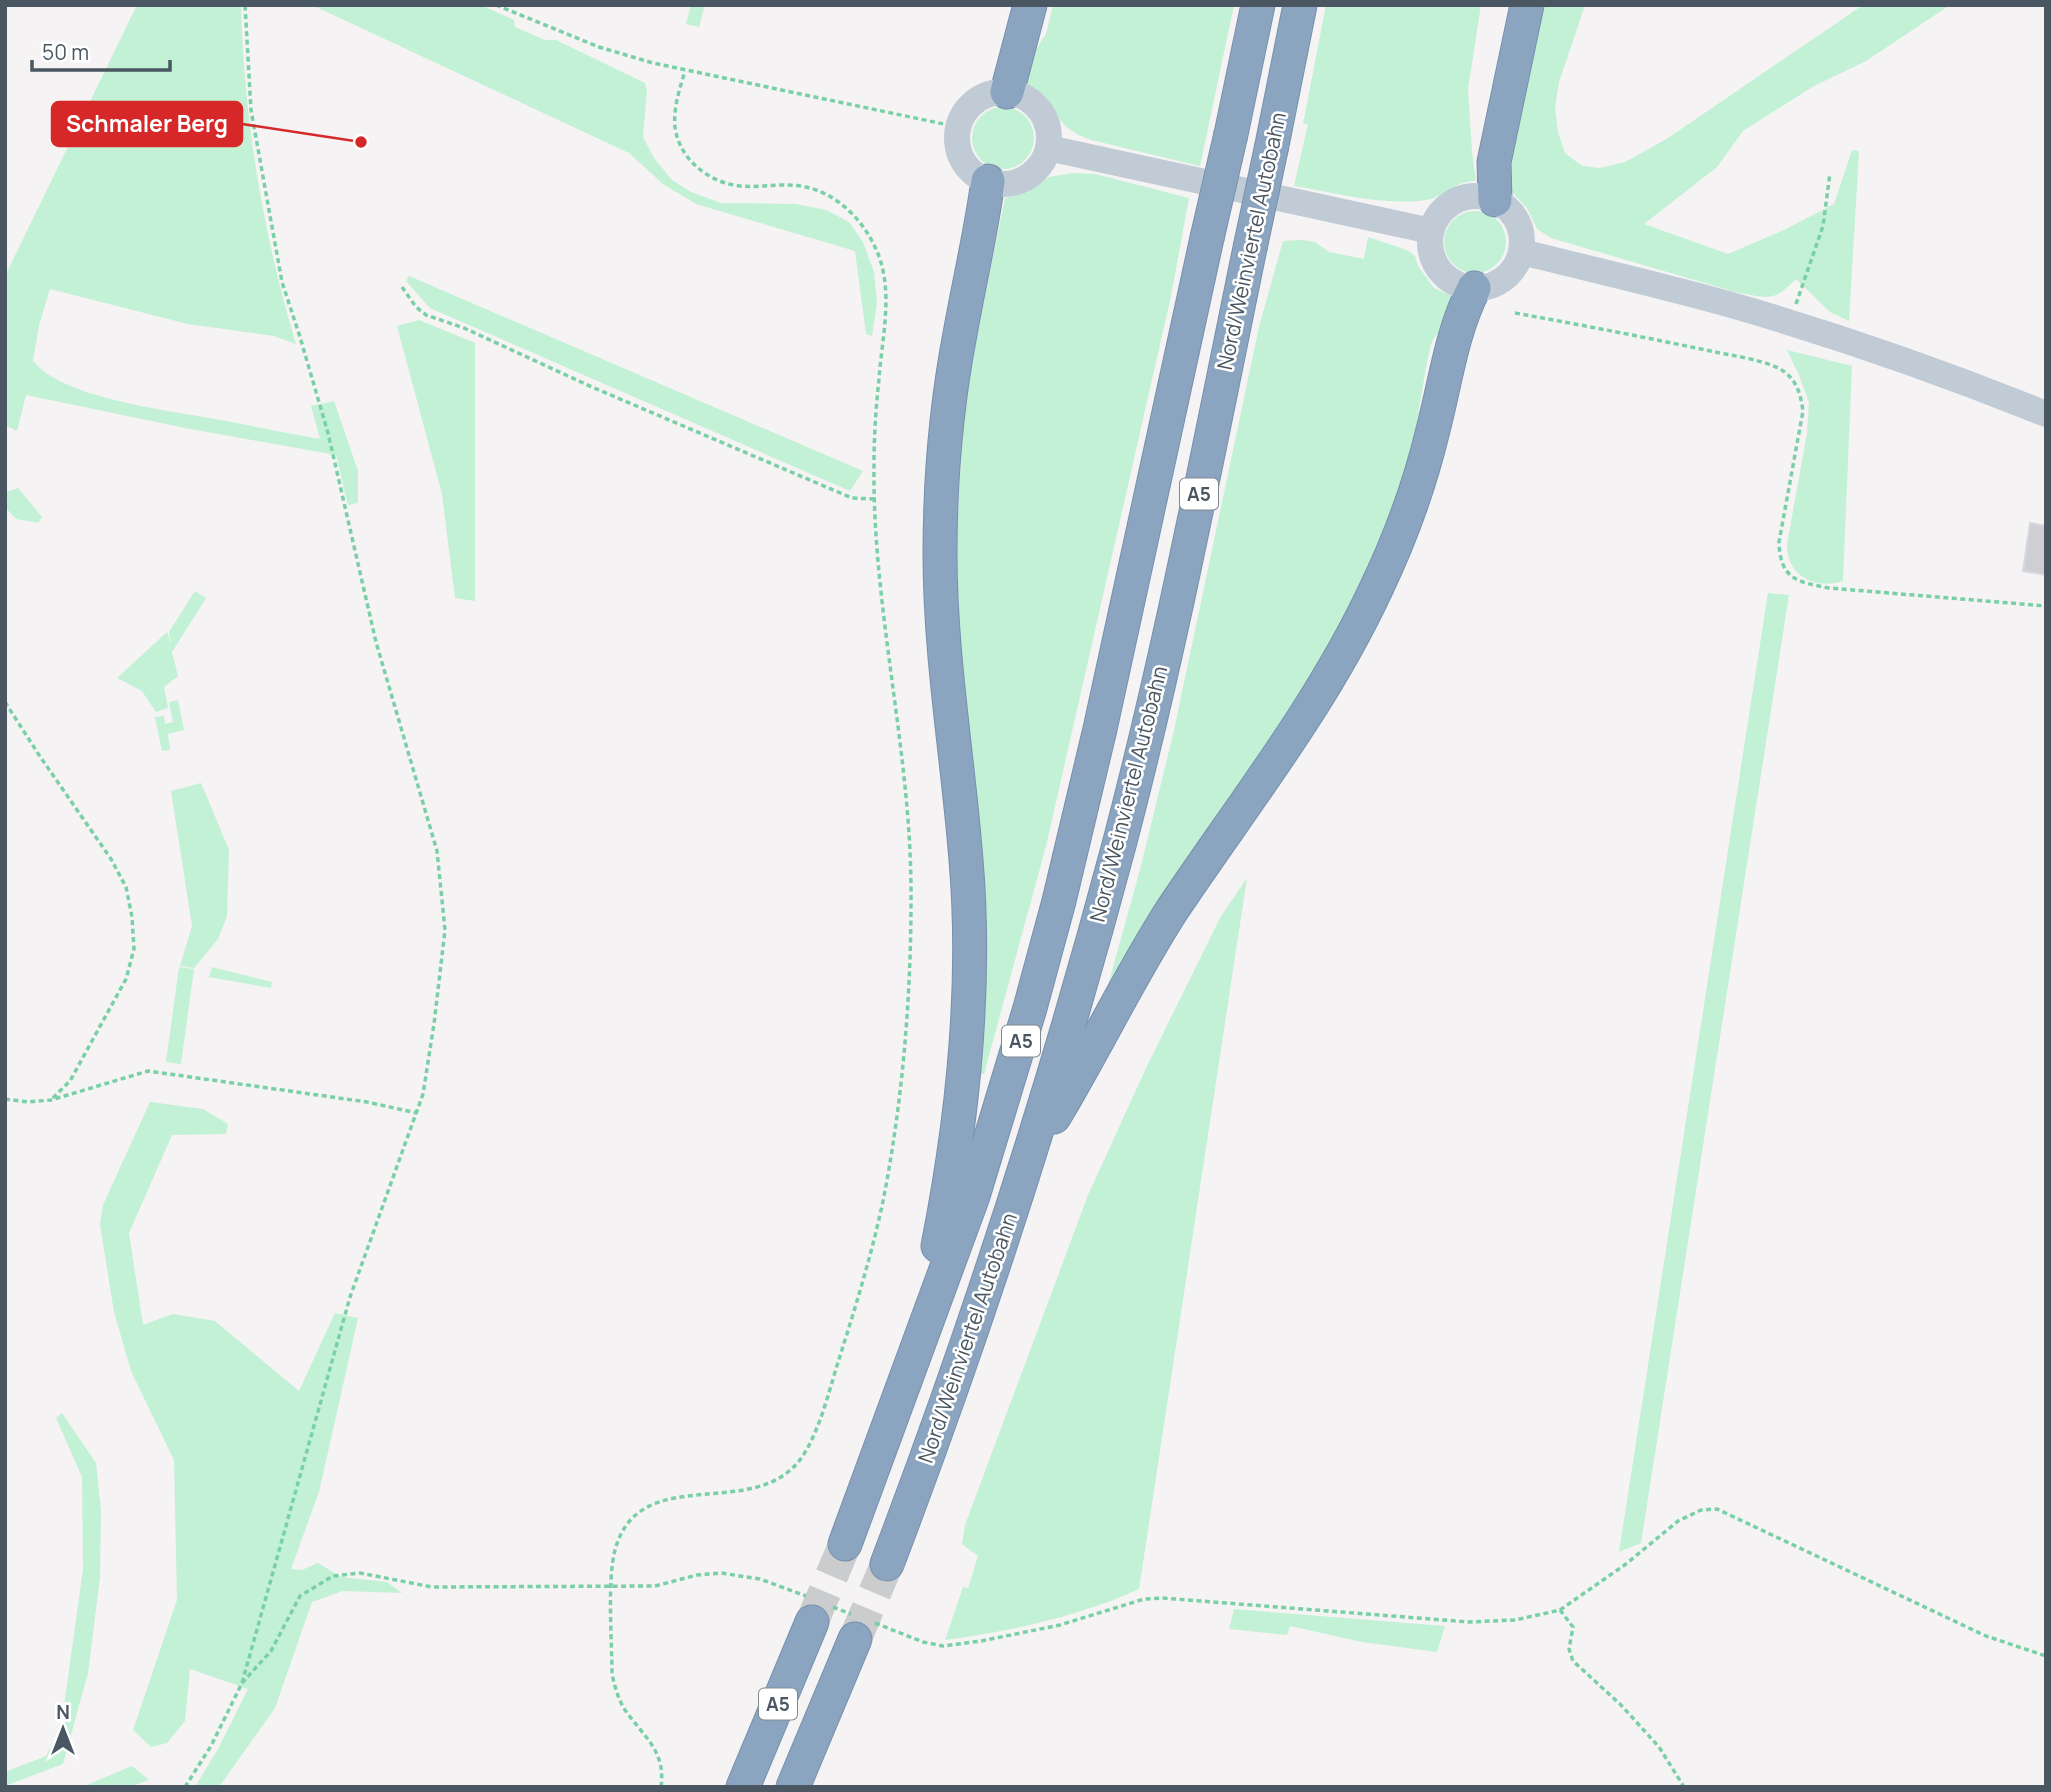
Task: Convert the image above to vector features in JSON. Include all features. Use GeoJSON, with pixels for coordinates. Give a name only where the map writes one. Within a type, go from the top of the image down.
{"type":"FeatureCollection","features":[{"type":"Feature","properties":{"kind":"highway"},"geometry":{"type":"LineString","coordinates":[[1007,92],[1030,5]]}},
{"type":"Feature","properties":{"kind":"highway","name":"Nord/Weinviertel Autobahn"},"geometry":{"type":"LineString","coordinates":[[845,1544],[977,1183],[1027,1020],[1059,901],[1100,729],[1258,5]]}},
{"type":"Feature","properties":{"kind":"highway","name":"Nord/Weinviertel Autobahn"},"geometry":{"type":"LineString","coordinates":[[887,1564],[930,1452],[1030,1158],[1106,893],[1145,740],[1300,5]]}},
{"type":"Feature","properties":{"kind":"highway"},"geometry":{"type":"LineString","coordinates":[[1494,200],[1494,162],[1527,5]]}},
{"type":"Feature","properties":{"kind":"highway"},"geometry":{"type":"LineString","coordinates":[[918,1345],[952,1168],[967,1040],[968,897],[943,643],[941,514],[952,383],[988,181]]}},
{"type":"Feature","properties":{"kind":"highway"},"geometry":{"type":"LineString","coordinates":[[1030,1158],[1091,1057],[1170,913],[1290,741],[1339,664],[1358,628],[1410,506],[1433,432],[1457,325],[1474,288]]}},
{"type":"Feature","properties":{"kind":"highway","name":"A5"},"geometry":{"type":"LineString","coordinates":[[743,1787],[815,1608]]}},
{"type":"Feature","properties":{"kind":"highway","name":"A5"},"geometry":{"type":"LineString","coordinates":[[793,1787],[863,1626]]}},
{"type":"Feature","properties":{"kind":"main road"},"geometry":{"type":"LineString","coordinates":[[1007,92],[1028,99],[1037,107],[1048,127],[1048,148],[1039,166],[1029,176],[1016,182],[1002,183],[988,181],[966,166],[957,141],[958,127],[971,105],[981,97],[1007,92]]}},
{"type":"Feature","properties":{"kind":"main road"},"geometry":{"type":"LineString","coordinates":[[1048,148],[1431,231]]}},
{"type":"Feature","properties":{"kind":"main road"},"geometry":{"type":"LineString","coordinates":[[1482,196],[1494,200],[1506,207],[1521,229],[1521,252],[1516,265],[1508,275],[1486,287],[1460,285],[1439,270],[1430,245],[1431,231],[1444,208],[1455,200],[1482,196]]}},
{"type":"Feature","properties":{"kind":"main road"},"geometry":{"type":"LineString","coordinates":[[1521,252],[1670,288],[1788,322],[1916,364],[2046,414]]}},
{"type":"Feature","properties":{"kind":"path"},"geometry":{"type":"LineString","coordinates":[[185,1787],[211,1746],[242,1683],[350,1297],[423,1094],[445,930],[438,851],[376,642],[324,420],[282,282],[251,110],[246,5]]}},
{"type":"Feature","properties":{"kind":"path"},"geometry":{"type":"LineString","coordinates":[[495,5],[599,47],[685,71],[751,82],[958,127]]}},
{"type":"Feature","properties":{"kind":"path"},"geometry":{"type":"LineString","coordinates":[[661,1787],[663,1775],[660,1757],[624,1708],[612,1674],[614,1553],[623,1530],[635,1515],[652,1504],[675,1497],[729,1494],[761,1487],[790,1472],[805,1453],[822,1411],[863,1284],[884,1194],[898,1103],[908,1006],[911,896],[907,802],[877,564],[874,464],[886,299],[883,270],[875,247],[858,221],[835,198],[804,186],[739,186],[719,181],[701,172],[683,150],[675,128],[676,106],[685,71]]}},
{"type":"Feature","properties":{"kind":"path"},"geometry":{"type":"LineString","coordinates":[[1788,322],[1823,226],[1830,173]]}},
{"type":"Feature","properties":{"kind":"path"},"geometry":{"type":"LineString","coordinates":[[402,287],[416,307],[426,315],[464,328],[592,387],[852,498],[875,499]]}},
{"type":"Feature","properties":{"kind":"path"},"geometry":{"type":"LineString","coordinates":[[1515,313],[1726,354],[1784,371],[1796,383],[1802,398],[1803,411],[1779,542],[1779,559],[1792,576],[1806,584],[2046,606]]}},
{"type":"Feature","properties":{"kind":"path"},"geometry":{"type":"LineString","coordinates":[[5,702],[111,859],[126,887],[132,917],[134,949],[126,979],[70,1082],[51,1100]]}},
{"type":"Feature","properties":{"kind":"path"},"geometry":{"type":"LineString","coordinates":[[5,1099],[28,1102],[51,1100],[148,1071],[367,1102],[417,1113]]}},
{"type":"Feature","properties":{"kind":"path"},"geometry":{"type":"LineString","coordinates":[[242,1683],[271,1651],[300,1596],[333,1576],[360,1573],[432,1587],[655,1586],[697,1575],[721,1573],[760,1579],[815,1608],[863,1626],[943,1646],[981,1642],[1060,1625],[1144,1599],[1204,1601],[1469,1622],[1515,1620],[1560,1610],[1626,1564],[1678,1521],[1701,1510],[1717,1509],[1986,1636],[2046,1656]]}},
{"type":"Feature","properties":{"kind":"path"},"geometry":{"type":"LineString","coordinates":[[1560,1610],[1573,1627],[1569,1650],[1573,1661],[1621,1704],[1659,1747],[1684,1787]]}},
{"type":"Feature","properties":{"kind":"green space"},"geometry":{"type":"Polygon","coordinates":[[[137,5],[241,5],[246,91],[257,176],[274,261],[296,344],[274,336],[188,324],[50,289],[39,325],[33,361],[66,384],[113,400],[320,439],[311,406],[334,401],[358,471],[358,503],[348,505],[336,455],[185,428],[26,395],[17,431],[5,425],[5,276],[137,5]]]}},
{"type":"Feature","properties":{"kind":"green space"},"geometry":{"type":"Polygon","coordinates":[[[312,5],[481,5],[514,20],[515,27],[545,40],[556,40],[645,83],[647,91],[643,137],[654,158],[672,180],[691,192],[721,203],[796,204],[826,210],[849,222],[863,242],[874,272],[877,303],[872,336],[866,334],[855,251],[696,204],[663,184],[629,153],[312,5]]]}},
{"type":"Feature","properties":{"kind":"green space"},"geometry":{"type":"Polygon","coordinates":[[[691,5],[705,5],[699,27],[686,24],[691,5]]]}},
{"type":"Feature","properties":{"kind":"green space"},"geometry":{"type":"Polygon","coordinates":[[[1053,5],[1234,5],[1200,166],[1082,136],[1061,121],[1044,95],[1026,85],[1031,57],[1046,34],[1053,5]]]}},
{"type":"Feature","properties":{"kind":"green space"},"geometry":{"type":"Polygon","coordinates":[[[1326,5],[1481,5],[1468,89],[1476,181],[1461,184],[1433,198],[1410,201],[1360,198],[1294,186],[1308,124],[1303,124],[1326,5]]]}},
{"type":"Feature","properties":{"kind":"green space"},"geometry":{"type":"Polygon","coordinates":[[[1540,5],[1585,5],[1559,82],[1555,108],[1558,132],[1565,153],[1582,166],[1600,168],[1625,162],[1668,138],[1863,5],[1950,5],[1866,61],[1814,86],[1743,131],[1717,167],[1644,224],[1728,254],[1784,230],[1834,204],[1852,150],[1859,151],[1849,321],[1830,312],[1796,279],[1776,295],[1739,293],[1551,238],[1537,229],[1527,208],[1510,190],[1508,173],[1540,5]]]}},
{"type":"Feature","properties":{"kind":"green space"},"geometry":{"type":"Polygon","coordinates":[[[997,107],[1009,107],[1025,116],[1032,126],[1032,150],[1025,160],[1009,169],[997,169],[986,164],[977,155],[972,144],[972,132],[977,121],[986,112],[997,107]]]}},
{"type":"Feature","properties":{"kind":"green space"},"geometry":{"type":"Polygon","coordinates":[[[1073,173],[1095,174],[1189,198],[1171,296],[1046,846],[984,1074],[979,1073],[956,547],[964,412],[1005,198],[1028,192],[1049,177],[1073,173]]]}},
{"type":"Feature","properties":{"kind":"green space"},"geometry":{"type":"Polygon","coordinates":[[[1475,211],[1497,220],[1506,242],[1497,264],[1475,273],[1453,264],[1444,242],[1453,220],[1475,211]]]}},
{"type":"Feature","properties":{"kind":"green space"},"geometry":{"type":"Polygon","coordinates":[[[1368,237],[1407,250],[1415,256],[1418,266],[1434,288],[1451,296],[1446,322],[1432,341],[1411,457],[1373,560],[1312,679],[1105,996],[1141,866],[1174,730],[1259,327],[1283,241],[1315,242],[1329,252],[1364,259],[1368,237]]]}},
{"type":"Feature","properties":{"kind":"green space"},"geometry":{"type":"Polygon","coordinates":[[[409,276],[863,471],[850,491],[430,308],[406,281],[409,276]]]}},
{"type":"Feature","properties":{"kind":"green space"},"geometry":{"type":"Polygon","coordinates":[[[419,320],[475,343],[475,601],[455,598],[442,494],[397,326],[419,320]]]}},
{"type":"Feature","properties":{"kind":"green space"},"geometry":{"type":"Polygon","coordinates":[[[1787,350],[1852,366],[1843,581],[1822,584],[1804,578],[1792,565],[1788,555],[1787,544],[1807,433],[1809,403],[1787,350]]]}},
{"type":"Feature","properties":{"kind":"green space"},"geometry":{"type":"Polygon","coordinates":[[[18,488],[42,517],[38,523],[16,519],[5,507],[5,492],[18,488]]]}},
{"type":"Feature","properties":{"kind":"green space"},"geometry":{"type":"Polygon","coordinates":[[[195,591],[206,598],[172,652],[178,676],[164,687],[168,708],[156,712],[142,691],[117,678],[167,632],[171,643],[169,632],[195,591]]]}},
{"type":"Feature","properties":{"kind":"green space"},"geometry":{"type":"Polygon","coordinates":[[[1768,593],[1789,595],[1641,1543],[1619,1552],[1768,593]]]}},
{"type":"Feature","properties":{"kind":"green space"},"geometry":{"type":"Polygon","coordinates":[[[178,700],[184,730],[168,734],[170,750],[162,751],[155,717],[164,716],[165,724],[173,722],[169,702],[178,700]]]}},
{"type":"Feature","properties":{"kind":"green space"},"geometry":{"type":"Polygon","coordinates":[[[201,783],[229,850],[227,916],[218,939],[194,968],[180,966],[192,926],[171,791],[201,783]]]}},
{"type":"Feature","properties":{"kind":"green space"},"geometry":{"type":"Polygon","coordinates":[[[1247,878],[1139,1589],[1092,1608],[1044,1622],[945,1640],[963,1587],[968,1588],[978,1556],[962,1544],[965,1525],[1088,1195],[1148,1064],[1221,916],[1247,878]]]}},
{"type":"Feature","properties":{"kind":"green space"},"geometry":{"type":"Polygon","coordinates":[[[179,967],[194,969],[181,1064],[166,1062],[179,967]]]}},
{"type":"Feature","properties":{"kind":"green space"},"geometry":{"type":"Polygon","coordinates":[[[212,967],[272,982],[271,988],[209,977],[212,967]]]}},
{"type":"Feature","properties":{"kind":"green space"},"geometry":{"type":"Polygon","coordinates":[[[150,1102],[203,1109],[228,1124],[226,1134],[172,1135],[129,1233],[143,1325],[173,1314],[215,1321],[299,1391],[335,1313],[358,1318],[319,1492],[291,1569],[302,1570],[318,1563],[341,1577],[387,1582],[402,1593],[343,1591],[312,1602],[275,1708],[219,1787],[195,1787],[218,1749],[248,1689],[190,1669],[185,1721],[167,1743],[151,1747],[133,1730],[177,1600],[174,1460],[131,1371],[114,1312],[100,1225],[103,1205],[150,1102]]]}},
{"type":"Feature","properties":{"kind":"green space"},"geometry":{"type":"Polygon","coordinates":[[[62,1413],[96,1463],[101,1511],[100,1577],[88,1673],[63,1764],[5,1786],[5,1772],[46,1756],[61,1728],[83,1569],[82,1477],[56,1418],[62,1413]]]}},
{"type":"Feature","properties":{"kind":"green space"},"geometry":{"type":"Polygon","coordinates":[[[1234,1609],[1445,1626],[1437,1652],[1362,1642],[1290,1626],[1287,1635],[1229,1629],[1234,1609]]]}},
{"type":"Feature","properties":{"kind":"green space"},"geometry":{"type":"Polygon","coordinates":[[[132,1766],[149,1780],[130,1787],[82,1787],[132,1766]]]}},
{"type":"Feature","properties":{"kind":"building"},"geometry":{"type":"Polygon","coordinates":[[[2030,523],[2046,526],[2046,575],[2023,571],[2030,523]]]}},
{"type":"Feature","properties":{"kind":"tunnel"},"geometry":{"type":"LineString","coordinates":[[812,1622],[845,1544]]}},
{"type":"Feature","properties":{"kind":"tunnel"},"geometry":{"type":"LineString","coordinates":[[855,1639],[887,1564]]}},
{"type":"Feature","properties":{"kind":"place","name":"Schmaler Berg"},"geometry":{"type":"Point","coordinates":[361,142]}}]}
